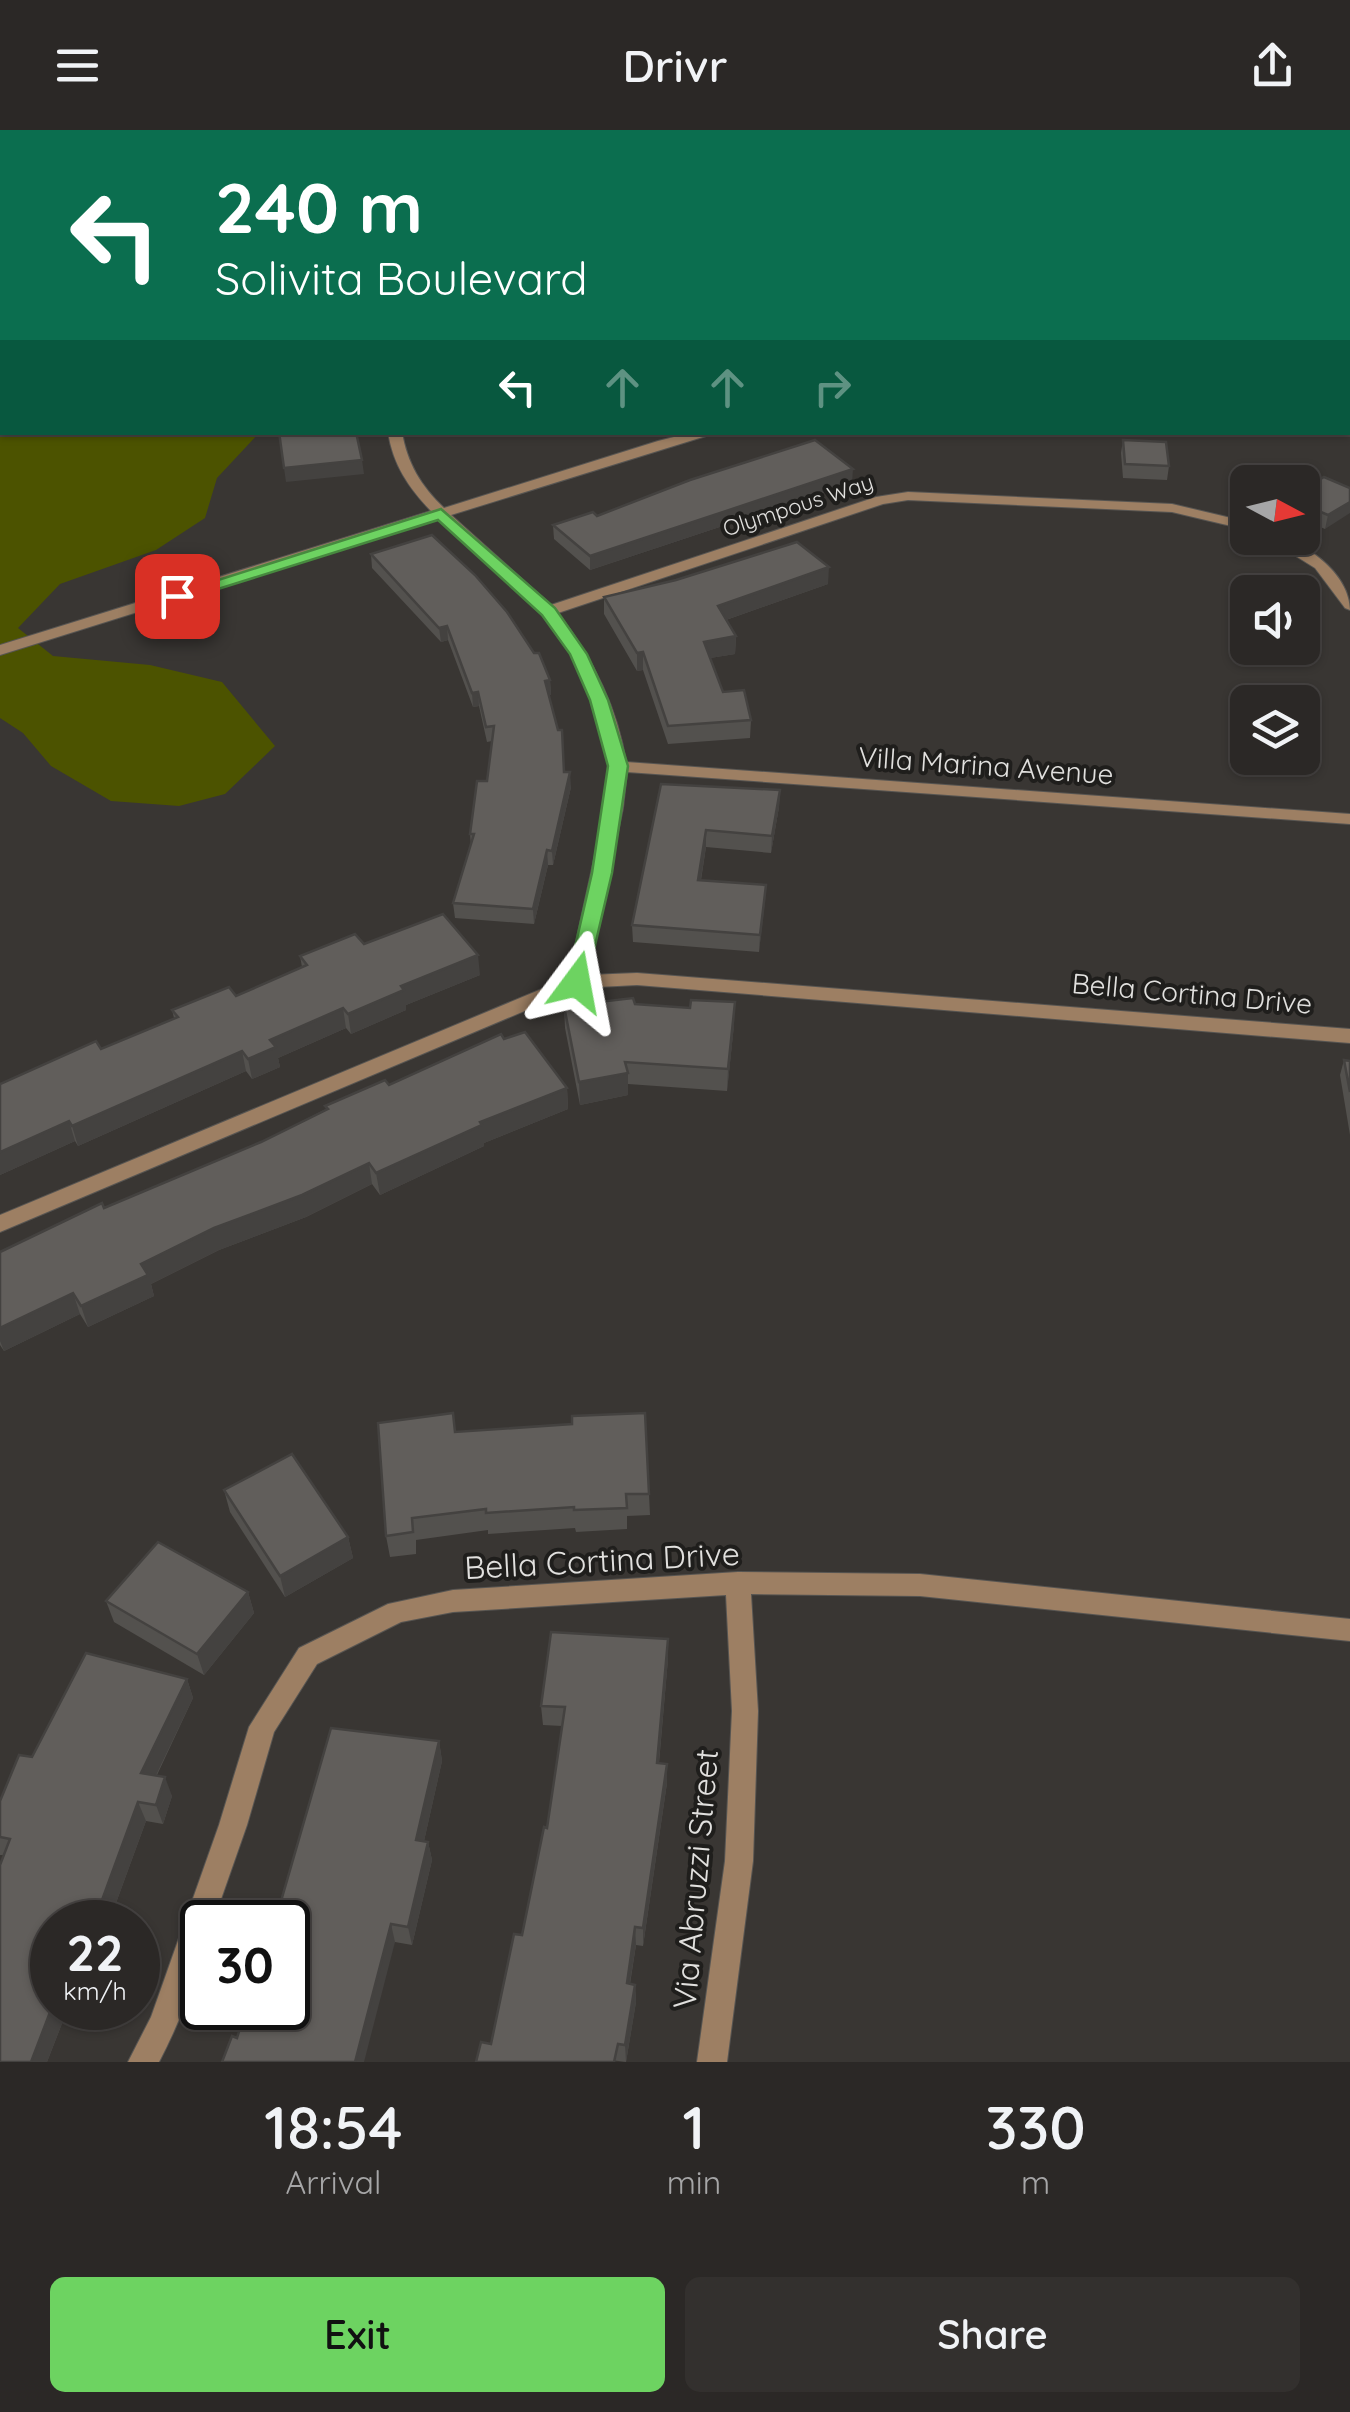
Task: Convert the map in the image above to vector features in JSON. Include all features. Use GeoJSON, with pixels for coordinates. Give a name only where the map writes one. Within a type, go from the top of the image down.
{"type":"FeatureCollection","features":[{"type":"Feature","properties":{"kind":"street"},"geometry":{"type":"LineString","coordinates":[[395,435],[394,443],[412,484],[548,611],[586,670],[599,700],[618,766],[602,873],[577,982]]}},
{"type":"Feature","properties":{"kind":"street"},"geometry":{"type":"LineString","coordinates":[[0,650],[700,435]]}},
{"type":"Feature","properties":{"kind":"street","name":"Olympous Way"},"geometry":{"type":"LineString","coordinates":[[548,611],[881,500],[908,496],[943,494],[1172,508],[1230,522]]}},
{"type":"Feature","properties":{"kind":"street"},"geometry":{"type":"LineString","coordinates":[[1304,555],[1320,564],[1350,605]]}},
{"type":"Feature","properties":{"kind":"street","name":"Villa Marina Avenue"},"geometry":{"type":"LineString","coordinates":[[618,766],[1350,819]]}},
{"type":"Feature","properties":{"kind":"street","name":"Bella Cortina Drive"},"geometry":{"type":"LineString","coordinates":[[0,1224],[507,1008],[577,982],[636,978],[1350,1036]]}},
{"type":"Feature","properties":{"kind":"street","name":"Bella Cortina Drive"},"geometry":{"type":"LineString","coordinates":[[143,2062],[163,2024],[233,1825],[262,1727],[308,1656],[397,1612],[453,1601],[738,1583],[920,1584],[1350,1630]]}},
{"type":"Feature","properties":{"kind":"street","name":"Via Abruzzi Street"},"geometry":{"type":"LineString","coordinates":[[712,2062],[739,1861],[745,1711],[738,1583]]}},
{"type":"Feature","properties":{"kind":"green space"},"geometry":{"type":"Polygon","coordinates":[[[0,435],[257,435],[217,478],[205,518],[156,550],[60,584],[18,628],[53,656],[150,665],[222,682],[275,746],[225,794],[179,806],[111,801],[51,766],[23,733],[0,718],[0,435]]]}},
{"type":"Feature","properties":{"kind":"building"},"geometry":{"type":"Polygon","coordinates":[[[279,435],[357,435],[362,460],[284,468],[279,435]]]}},
{"type":"Feature","properties":{"kind":"building"},"geometry":{"type":"Polygon","coordinates":[[[815,440],[853,469],[590,556],[553,525],[593,512],[597,516],[690,480],[815,440]]]}},
{"type":"Feature","properties":{"kind":"building"},"geometry":{"type":"Polygon","coordinates":[[[1123,440],[1166,442],[1169,466],[1125,464],[1123,440]]]}},
{"type":"Feature","properties":{"kind":"building"},"geometry":{"type":"Polygon","coordinates":[[[1324,477],[1350,488],[1350,502],[1328,515],[1320,512],[1320,479],[1324,477]]]}},
{"type":"Feature","properties":{"kind":"building"},"geometry":{"type":"Polygon","coordinates":[[[432,535],[507,612],[534,653],[539,653],[550,680],[545,681],[558,730],[562,730],[564,772],[570,772],[552,851],[547,850],[533,909],[453,903],[474,834],[470,834],[477,781],[487,781],[494,726],[486,727],[478,692],[472,693],[447,626],[439,628],[371,554],[432,535]]]}},
{"type":"Feature","properties":{"kind":"building"},"geometry":{"type":"Polygon","coordinates":[[[797,542],[829,567],[718,606],[736,636],[704,642],[723,692],[744,690],[751,720],[668,726],[643,652],[637,653],[604,597],[676,580],[797,542]]]}},
{"type":"Feature","properties":{"kind":"building"},"geometry":{"type":"Polygon","coordinates":[[[661,784],[780,790],[772,836],[706,830],[698,880],[766,885],[760,935],[632,925],[661,784]]]}},
{"type":"Feature","properties":{"kind":"building"},"geometry":{"type":"Polygon","coordinates":[[[443,914],[478,955],[401,986],[404,990],[348,1014],[343,1008],[270,1040],[276,1047],[248,1059],[242,1051],[72,1126],[69,1121],[0,1152],[0,1084],[96,1041],[101,1049],[178,1017],[172,1010],[229,987],[236,996],[307,965],[300,956],[355,934],[364,944],[443,914]]]}},
{"type":"Feature","properties":{"kind":"building"},"geometry":{"type":"Polygon","coordinates":[[[633,998],[635,1004],[690,1008],[691,1000],[735,1002],[728,1069],[625,1062],[628,1073],[579,1082],[564,1006],[633,998]]]}},
{"type":"Feature","properties":{"kind":"building"},"geometry":{"type":"Polygon","coordinates":[[[525,1032],[567,1088],[480,1122],[482,1125],[376,1173],[369,1163],[302,1195],[214,1228],[141,1264],[148,1275],[81,1306],[73,1293],[0,1328],[0,1252],[102,1203],[104,1208],[261,1142],[328,1109],[325,1106],[385,1080],[389,1085],[501,1034],[504,1039],[525,1032]]]}},
{"type":"Feature","properties":{"kind":"building"},"geometry":{"type":"Polygon","coordinates":[[[1344,1060],[1350,1061],[1350,1092],[1344,1060]]]}},
{"type":"Feature","properties":{"kind":"building"},"geometry":{"type":"Polygon","coordinates":[[[453,1413],[455,1432],[572,1424],[572,1416],[645,1413],[649,1494],[626,1494],[627,1508],[486,1513],[486,1509],[412,1518],[413,1532],[386,1536],[378,1423],[453,1413]]]}},
{"type":"Feature","properties":{"kind":"building"},"geometry":{"type":"Polygon","coordinates":[[[292,1454],[348,1537],[280,1576],[224,1490],[292,1454]]]}},
{"type":"Feature","properties":{"kind":"building"},"geometry":{"type":"Polygon","coordinates":[[[158,1542],[248,1592],[197,1654],[106,1601],[158,1542]]]}},
{"type":"Feature","properties":{"kind":"building"},"geometry":{"type":"Polygon","coordinates":[[[551,1632],[668,1639],[657,1763],[667,1764],[643,1928],[635,1927],[627,1983],[635,1985],[625,2045],[618,2044],[614,2062],[476,2062],[481,2042],[491,2044],[514,1934],[522,1935],[544,1827],[547,1828],[565,1707],[541,1706],[551,1632]]]}},
{"type":"Feature","properties":{"kind":"building"},"geometry":{"type":"Polygon","coordinates":[[[86,1653],[187,1679],[141,1773],[165,1777],[156,1805],[138,1802],[102,1900],[30,1900],[30,2030],[43,2030],[31,2062],[0,2062],[0,1865],[10,1839],[0,1837],[0,1801],[19,1755],[32,1757],[86,1653]]]}},
{"type":"Feature","properties":{"kind":"building"},"geometry":{"type":"Polygon","coordinates":[[[331,1728],[439,1741],[416,1840],[428,1842],[408,1927],[391,1924],[355,2062],[222,2062],[232,2036],[237,2038],[239,2030],[310,2030],[310,1900],[281,1900],[331,1728]]]}},
{"type":"Feature","properties":{"kind":"route"},"geometry":{"type":"LineString","coordinates":[[177,596],[441,514],[548,611],[578,654],[599,700],[618,766],[602,873],[577,982]]}}]}
